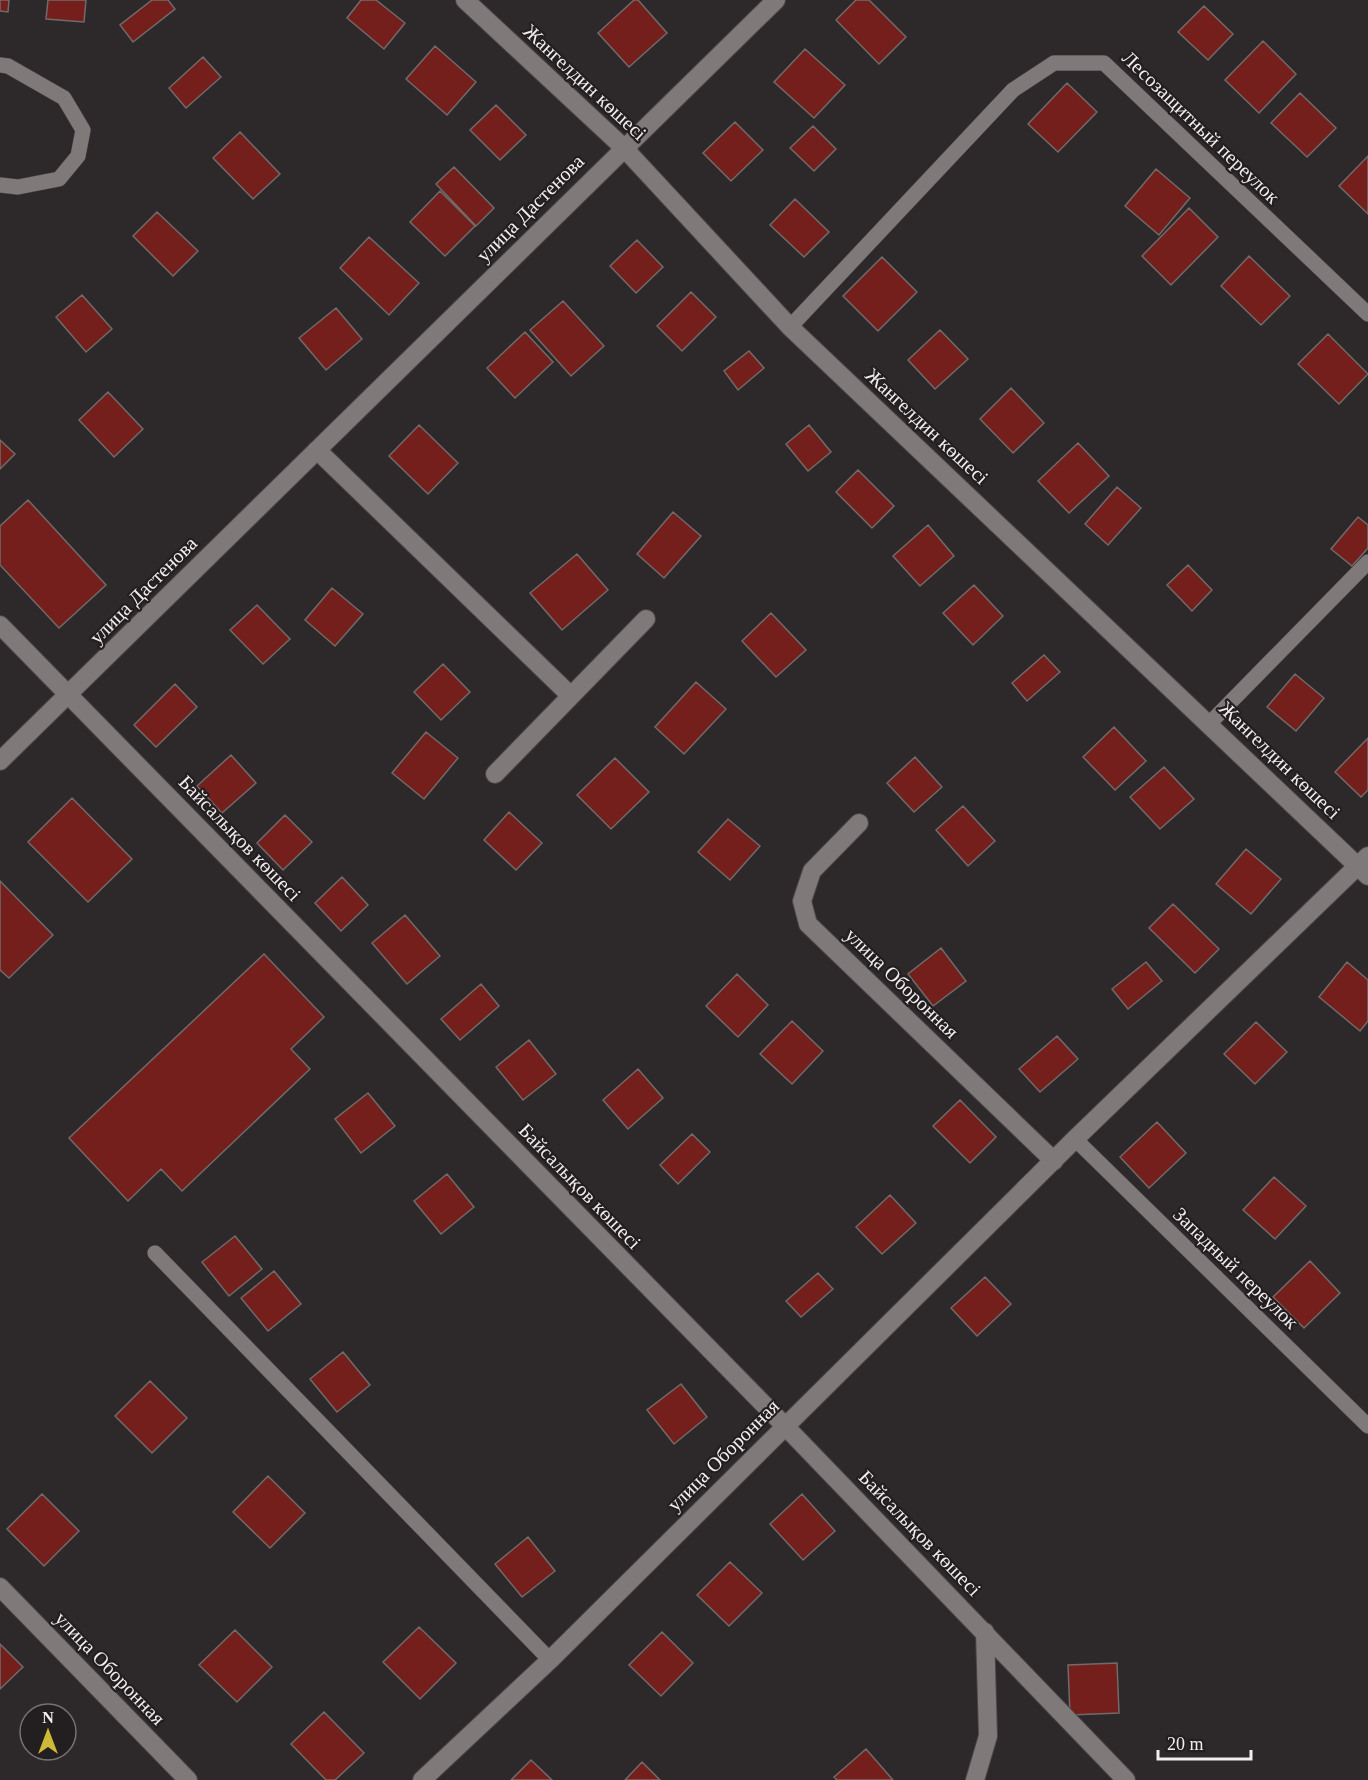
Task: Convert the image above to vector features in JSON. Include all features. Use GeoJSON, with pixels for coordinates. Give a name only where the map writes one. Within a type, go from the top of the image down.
{"type":"FeatureCollection","features":[{"type":"Feature","properties":{"kind":"street","name":"Жангелдин көшесі"},"geometry":{"type":"LineString","coordinates":[[465,0],[624,148],[790,327],[1209,724],[1365,866]]}},
{"type":"Feature","properties":{"kind":"street","name":"улица Дастенова"},"geometry":{"type":"LineString","coordinates":[[0,761],[776,0]]}},
{"type":"Feature","properties":{"kind":"street"},"geometry":{"type":"LineString","coordinates":[[317,450],[571,696]]}},
{"type":"Feature","properties":{"kind":"street"},"geometry":{"type":"LineString","coordinates":[[495,774],[646,619]]}},
{"type":"Feature","properties":{"kind":"street","name":"Байсалықов көшесі"},"geometry":{"type":"LineString","coordinates":[[0,625],[785,1426],[1126,1780]]}},
{"type":"Feature","properties":{"kind":"street","name":"улица Оборонная"},"geometry":{"type":"LineString","coordinates":[[859,823],[812,871],[802,901],[808,924],[1054,1161]]}},
{"type":"Feature","properties":{"kind":"street","name":"улица Оборонная"},"geometry":{"type":"LineString","coordinates":[[422,1780],[550,1660],[1076,1139],[1365,866]]}},
{"type":"Feature","properties":{"kind":"street","name":"улица Оборонная"},"geometry":{"type":"LineString","coordinates":[[0,1587],[188,1780]]}},
{"type":"Feature","properties":{"kind":"street"},"geometry":{"type":"LineString","coordinates":[[975,1780],[988,1736],[985,1632]]}},
{"type":"Feature","properties":{"kind":"lane","name":"Лесозащитный переулок"},"geometry":{"type":"LineString","coordinates":[[790,327],[1013,90],[1054,63],[1104,63],[1368,314]]}},
{"type":"Feature","properties":{"kind":"lane"},"geometry":{"type":"LineString","coordinates":[[0,65],[8,66],[64,98],[83,130],[78,156],[59,179],[18,187],[0,185]]}},
{"type":"Feature","properties":{"kind":"lane"},"geometry":{"type":"LineString","coordinates":[[1209,724],[1368,562]]}},
{"type":"Feature","properties":{"kind":"lane","name":"Западный переулок"},"geometry":{"type":"LineString","coordinates":[[1076,1139],[1368,1426]]}},
{"type":"Feature","properties":{"kind":"lane"},"geometry":{"type":"LineString","coordinates":[[155,1253],[550,1660]]}},
{"type":"Feature","properties":{"kind":"building"},"geometry":{"type":"Polygon","coordinates":[[[0,0],[9,0],[8,12],[0,11],[0,0]]]}},
{"type":"Feature","properties":{"kind":"building"},"geometry":{"type":"Polygon","coordinates":[[[48,0],[86,0],[84,22],[46,19],[48,0]]]}},
{"type":"Feature","properties":{"kind":"building"},"geometry":{"type":"Polygon","coordinates":[[[152,0],[168,0],[175,9],[133,42],[120,25],[152,0]]]}},
{"type":"Feature","properties":{"kind":"building"},"geometry":{"type":"Polygon","coordinates":[[[361,0],[376,0],[405,23],[384,49],[347,18],[361,0]]]}},
{"type":"Feature","properties":{"kind":"building"},"geometry":{"type":"Polygon","coordinates":[[[634,0],[638,0],[667,33],[629,67],[598,33],[634,0]]]}},
{"type":"Feature","properties":{"kind":"building"},"geometry":{"type":"Polygon","coordinates":[[[856,0],[869,0],[906,37],[879,64],[836,20],[856,0]]]}},
{"type":"Feature","properties":{"kind":"building"},"geometry":{"type":"Polygon","coordinates":[[[1204,6],[1233,34],[1208,60],[1178,32],[1204,6]]]}},
{"type":"Feature","properties":{"kind":"building"},"geometry":{"type":"Polygon","coordinates":[[[1263,41],[1296,74],[1259,113],[1225,80],[1263,41]]]}},
{"type":"Feature","properties":{"kind":"building"},"geometry":{"type":"Polygon","coordinates":[[[435,46],[476,82],[447,115],[406,79],[435,46]]]}},
{"type":"Feature","properties":{"kind":"building"},"geometry":{"type":"Polygon","coordinates":[[[805,49],[845,85],[814,118],[774,82],[805,49]]]}},
{"type":"Feature","properties":{"kind":"building"},"geometry":{"type":"Polygon","coordinates":[[[203,57],[221,77],[186,108],[169,88],[203,57]]]}},
{"type":"Feature","properties":{"kind":"building"},"geometry":{"type":"Polygon","coordinates":[[[1067,83],[1097,112],[1058,152],[1028,124],[1067,83]]]}},
{"type":"Feature","properties":{"kind":"building"},"geometry":{"type":"Polygon","coordinates":[[[1300,93],[1336,128],[1307,157],[1271,123],[1300,93]]]}},
{"type":"Feature","properties":{"kind":"building"},"geometry":{"type":"Polygon","coordinates":[[[496,105],[526,135],[500,160],[470,130],[496,105]]]}},
{"type":"Feature","properties":{"kind":"building"},"geometry":{"type":"Polygon","coordinates":[[[735,122],[763,150],[731,181],[703,153],[735,122]]]}},
{"type":"Feature","properties":{"kind":"building"},"geometry":{"type":"Polygon","coordinates":[[[813,126],[836,149],[814,171],[790,148],[813,126]]]}},
{"type":"Feature","properties":{"kind":"building"},"geometry":{"type":"Polygon","coordinates":[[[240,132],[280,174],[253,199],[213,158],[240,132]]]}},
{"type":"Feature","properties":{"kind":"building"},"geometry":{"type":"Polygon","coordinates":[[[1368,156],[1368,214],[1339,186],[1368,156]]]}},
{"type":"Feature","properties":{"kind":"building"},"geometry":{"type":"Polygon","coordinates":[[[454,167],[494,208],[476,226],[436,184],[454,167]]]}},
{"type":"Feature","properties":{"kind":"building"},"geometry":{"type":"Polygon","coordinates":[[[1156,169],[1190,198],[1159,235],[1125,206],[1156,169]]]}},
{"type":"Feature","properties":{"kind":"building"},"geometry":{"type":"Polygon","coordinates":[[[440,191],[475,226],[445,256],[410,222],[440,191]]]}},
{"type":"Feature","properties":{"kind":"building"},"geometry":{"type":"Polygon","coordinates":[[[795,199],[829,232],[804,257],[770,225],[795,199]]]}},
{"type":"Feature","properties":{"kind":"building"},"geometry":{"type":"Polygon","coordinates":[[[1189,208],[1218,237],[1171,285],[1142,256],[1189,208]]]}},
{"type":"Feature","properties":{"kind":"building"},"geometry":{"type":"Polygon","coordinates":[[[157,212],[198,251],[173,276],[133,236],[157,212]]]}},
{"type":"Feature","properties":{"kind":"building"},"geometry":{"type":"Polygon","coordinates":[[[369,237],[419,283],[389,315],[340,268],[369,237]]]}},
{"type":"Feature","properties":{"kind":"building"},"geometry":{"type":"Polygon","coordinates":[[[637,240],[663,267],[636,293],[610,266],[637,240]]]}},
{"type":"Feature","properties":{"kind":"building"},"geometry":{"type":"Polygon","coordinates":[[[1249,256],[1290,296],[1261,325],[1221,286],[1249,256]]]}},
{"type":"Feature","properties":{"kind":"building"},"geometry":{"type":"Polygon","coordinates":[[[882,257],[917,292],[878,331],[843,296],[882,257]]]}},
{"type":"Feature","properties":{"kind":"building"},"geometry":{"type":"Polygon","coordinates":[[[691,292],[716,317],[682,351],[657,326],[691,292]]]}},
{"type":"Feature","properties":{"kind":"building"},"geometry":{"type":"Polygon","coordinates":[[[82,295],[112,329],[86,352],[56,317],[82,295]]]}},
{"type":"Feature","properties":{"kind":"building"},"geometry":{"type":"Polygon","coordinates":[[[563,301],[604,346],[571,376],[530,330],[563,301]]]}},
{"type":"Feature","properties":{"kind":"building"},"geometry":{"type":"Polygon","coordinates":[[[336,308],[362,339],[326,370],[299,338],[336,308]]]}},
{"type":"Feature","properties":{"kind":"building"},"geometry":{"type":"Polygon","coordinates":[[[940,330],[968,359],[935,389],[908,360],[940,330]]]}},
{"type":"Feature","properties":{"kind":"building"},"geometry":{"type":"Polygon","coordinates":[[[525,332],[553,362],[515,398],[487,368],[525,332]]]}},
{"type":"Feature","properties":{"kind":"building"},"geometry":{"type":"Polygon","coordinates":[[[1328,334],[1368,374],[1339,404],[1298,364],[1328,334]]]}},
{"type":"Feature","properties":{"kind":"building"},"geometry":{"type":"Polygon","coordinates":[[[749,351],[764,368],[738,390],[724,371],[749,351]]]}},
{"type":"Feature","properties":{"kind":"building"},"geometry":{"type":"Polygon","coordinates":[[[1011,388],[1044,423],[1013,453],[980,419],[1011,388]]]}},
{"type":"Feature","properties":{"kind":"building"},"geometry":{"type":"Polygon","coordinates":[[[108,392],[143,429],[114,457],[79,420],[108,392]]]}},
{"type":"Feature","properties":{"kind":"building"},"geometry":{"type":"Polygon","coordinates":[[[419,425],[458,463],[428,494],[389,456],[419,425]]]}},
{"type":"Feature","properties":{"kind":"building"},"geometry":{"type":"Polygon","coordinates":[[[809,425],[831,452],[808,471],[786,444],[809,425]]]}},
{"type":"Feature","properties":{"kind":"building"},"geometry":{"type":"Polygon","coordinates":[[[0,440],[15,454],[0,469],[0,440]]]}},
{"type":"Feature","properties":{"kind":"building"},"geometry":{"type":"Polygon","coordinates":[[[1078,443],[1109,476],[1069,513],[1038,481],[1078,443]]]}},
{"type":"Feature","properties":{"kind":"building"},"geometry":{"type":"Polygon","coordinates":[[[858,470],[894,506],[872,528],[836,492],[858,470]]]}},
{"type":"Feature","properties":{"kind":"building"},"geometry":{"type":"Polygon","coordinates":[[[1117,487],[1141,508],[1108,545],[1085,524],[1117,487]]]}},
{"type":"Feature","properties":{"kind":"building"},"geometry":{"type":"Polygon","coordinates":[[[28,500],[106,585],[59,628],[0,565],[0,526],[28,500]]]}},
{"type":"Feature","properties":{"kind":"building"},"geometry":{"type":"Polygon","coordinates":[[[673,512],[701,536],[664,578],[637,554],[673,512]]]}},
{"type":"Feature","properties":{"kind":"building"},"geometry":{"type":"Polygon","coordinates":[[[1358,517],[1368,525],[1368,548],[1352,566],[1331,549],[1358,517]]]}},
{"type":"Feature","properties":{"kind":"building"},"geometry":{"type":"Polygon","coordinates":[[[928,525],[954,556],[920,586],[893,556],[928,525]]]}},
{"type":"Feature","properties":{"kind":"building"},"geometry":{"type":"Polygon","coordinates":[[[577,554],[608,590],[562,630],[530,593],[577,554]]]}},
{"type":"Feature","properties":{"kind":"building"},"geometry":{"type":"Polygon","coordinates":[[[1188,565],[1212,590],[1192,611],[1167,585],[1188,565]]]}},
{"type":"Feature","properties":{"kind":"building"},"geometry":{"type":"Polygon","coordinates":[[[974,585],[1003,616],[973,645],[943,613],[974,585]]]}},
{"type":"Feature","properties":{"kind":"building"},"geometry":{"type":"Polygon","coordinates":[[[332,588],[363,614],[335,646],[305,620],[332,588]]]}},
{"type":"Feature","properties":{"kind":"building"},"geometry":{"type":"Polygon","coordinates":[[[257,605],[290,639],[263,664],[230,630],[257,605]]]}},
{"type":"Feature","properties":{"kind":"building"},"geometry":{"type":"Polygon","coordinates":[[[771,613],[806,650],[776,677],[742,641],[771,613]]]}},
{"type":"Feature","properties":{"kind":"building"},"geometry":{"type":"Polygon","coordinates":[[[1044,655],[1060,672],[1027,701],[1012,683],[1044,655]]]}},
{"type":"Feature","properties":{"kind":"building"},"geometry":{"type":"Polygon","coordinates":[[[443,664],[470,692],[441,720],[414,692],[443,664]]]}},
{"type":"Feature","properties":{"kind":"building"},"geometry":{"type":"Polygon","coordinates":[[[1295,674],[1324,698],[1296,731],[1267,707],[1295,674]]]}},
{"type":"Feature","properties":{"kind":"building"},"geometry":{"type":"Polygon","coordinates":[[[696,682],[726,709],[684,754],[655,727],[696,682]]]}},
{"type":"Feature","properties":{"kind":"building"},"geometry":{"type":"Polygon","coordinates":[[[175,684],[197,707],[156,747],[134,725],[175,684]]]}},
{"type":"Feature","properties":{"kind":"building"},"geometry":{"type":"Polygon","coordinates":[[[1114,727],[1146,761],[1115,790],[1083,757],[1114,727]]]}},
{"type":"Feature","properties":{"kind":"building"},"geometry":{"type":"Polygon","coordinates":[[[426,732],[458,758],[424,799],[392,773],[426,732]]]}},
{"type":"Feature","properties":{"kind":"building"},"geometry":{"type":"Polygon","coordinates":[[[1368,738],[1368,790],[1361,797],[1335,772],[1368,738]]]}},
{"type":"Feature","properties":{"kind":"building"},"geometry":{"type":"Polygon","coordinates":[[[231,755],[256,783],[222,813],[197,786],[231,755]]]}},
{"type":"Feature","properties":{"kind":"building"},"geometry":{"type":"Polygon","coordinates":[[[915,757],[942,787],[914,812],[887,783],[915,757]]]}},
{"type":"Feature","properties":{"kind":"building"},"geometry":{"type":"Polygon","coordinates":[[[615,758],[649,792],[611,829],[577,795],[615,758]]]}},
{"type":"Feature","properties":{"kind":"building"},"geometry":{"type":"Polygon","coordinates":[[[1164,767],[1194,799],[1160,829],[1130,797],[1164,767]]]}},
{"type":"Feature","properties":{"kind":"building"},"geometry":{"type":"Polygon","coordinates":[[[72,798],[132,859],[88,902],[28,842],[72,798]]]}},
{"type":"Feature","properties":{"kind":"building"},"geometry":{"type":"Polygon","coordinates":[[[963,806],[995,841],[968,866],[936,830],[963,806]]]}},
{"type":"Feature","properties":{"kind":"building"},"geometry":{"type":"Polygon","coordinates":[[[509,812],[542,843],[516,870],[484,840],[509,812]]]}},
{"type":"Feature","properties":{"kind":"building"},"geometry":{"type":"Polygon","coordinates":[[[285,815],[312,842],[283,870],[257,843],[285,815]]]}},
{"type":"Feature","properties":{"kind":"building"},"geometry":{"type":"Polygon","coordinates":[[[728,819],[760,846],[730,880],[698,852],[728,819]]]}},
{"type":"Feature","properties":{"kind":"building"},"geometry":{"type":"Polygon","coordinates":[[[1246,849],[1281,879],[1251,914],[1216,884],[1246,849]]]}},
{"type":"Feature","properties":{"kind":"building"},"geometry":{"type":"Polygon","coordinates":[[[342,877],[368,905],[341,931],[315,903],[342,877]]]}},
{"type":"Feature","properties":{"kind":"building"},"geometry":{"type":"Polygon","coordinates":[[[0,881],[53,935],[9,978],[0,970],[0,881]]]}},
{"type":"Feature","properties":{"kind":"building"},"geometry":{"type":"Polygon","coordinates":[[[1173,904],[1219,949],[1195,973],[1149,928],[1173,904]]]}},
{"type":"Feature","properties":{"kind":"building"},"geometry":{"type":"Polygon","coordinates":[[[405,915],[440,956],[407,984],[372,943],[405,915]]]}},
{"type":"Feature","properties":{"kind":"building"},"geometry":{"type":"Polygon","coordinates":[[[941,948],[966,981],[933,1006],[908,974],[941,948]]]}},
{"type":"Feature","properties":{"kind":"building"},"geometry":{"type":"Polygon","coordinates":[[[264,954],[324,1017],[291,1049],[310,1069],[182,1191],[161,1169],[128,1201],[69,1138],[264,954]]]}},
{"type":"Feature","properties":{"kind":"building"},"geometry":{"type":"Polygon","coordinates":[[[1146,962],[1162,981],[1128,1009],[1112,989],[1146,962]]]}},
{"type":"Feature","properties":{"kind":"building"},"geometry":{"type":"Polygon","coordinates":[[[1347,962],[1368,980],[1368,1021],[1360,1031],[1319,997],[1347,962]]]}},
{"type":"Feature","properties":{"kind":"building"},"geometry":{"type":"Polygon","coordinates":[[[737,974],[768,1005],[738,1037],[706,1006],[737,974]]]}},
{"type":"Feature","properties":{"kind":"building"},"geometry":{"type":"Polygon","coordinates":[[[481,984],[499,1006],[460,1040],[441,1019],[481,984]]]}},
{"type":"Feature","properties":{"kind":"building"},"geometry":{"type":"Polygon","coordinates":[[[792,1021],[823,1051],[792,1084],[760,1054],[792,1021]]]}},
{"type":"Feature","properties":{"kind":"building"},"geometry":{"type":"Polygon","coordinates":[[[1256,1022],[1287,1052],[1255,1084],[1224,1054],[1256,1022]]]}},
{"type":"Feature","properties":{"kind":"building"},"geometry":{"type":"Polygon","coordinates":[[[1057,1036],[1078,1059],[1040,1092],[1019,1069],[1057,1036]]]}},
{"type":"Feature","properties":{"kind":"building"},"geometry":{"type":"Polygon","coordinates":[[[529,1040],[556,1074],[523,1100],[496,1067],[529,1040]]]}},
{"type":"Feature","properties":{"kind":"building"},"geometry":{"type":"Polygon","coordinates":[[[638,1069],[663,1098],[628,1129],[603,1100],[638,1069]]]}},
{"type":"Feature","properties":{"kind":"building"},"geometry":{"type":"Polygon","coordinates":[[[368,1093],[395,1126],[361,1153],[335,1119],[368,1093]]]}},
{"type":"Feature","properties":{"kind":"building"},"geometry":{"type":"Polygon","coordinates":[[[960,1100],[996,1137],[970,1163],[933,1126],[960,1100]]]}},
{"type":"Feature","properties":{"kind":"building"},"geometry":{"type":"Polygon","coordinates":[[[1157,1122],[1186,1153],[1149,1188],[1120,1157],[1157,1122]]]}},
{"type":"Feature","properties":{"kind":"building"},"geometry":{"type":"Polygon","coordinates":[[[692,1134],[710,1152],[678,1184],[660,1165],[692,1134]]]}},
{"type":"Feature","properties":{"kind":"building"},"geometry":{"type":"Polygon","coordinates":[[[447,1174],[474,1207],[441,1234],[414,1201],[447,1174]]]}},
{"type":"Feature","properties":{"kind":"building"},"geometry":{"type":"Polygon","coordinates":[[[1274,1177],[1306,1206],[1275,1239],[1243,1210],[1274,1177]]]}},
{"type":"Feature","properties":{"kind":"building"},"geometry":{"type":"Polygon","coordinates":[[[890,1195],[916,1223],[882,1254],[856,1227],[890,1195]]]}},
{"type":"Feature","properties":{"kind":"building"},"geometry":{"type":"Polygon","coordinates":[[[235,1236],[262,1269],[229,1296],[202,1262],[235,1236]]]}},
{"type":"Feature","properties":{"kind":"building"},"geometry":{"type":"Polygon","coordinates":[[[1310,1261],[1340,1293],[1304,1328],[1273,1297],[1310,1261]]]}},
{"type":"Feature","properties":{"kind":"building"},"geometry":{"type":"Polygon","coordinates":[[[274,1271],[301,1304],[268,1331],[241,1298],[274,1271]]]}},
{"type":"Feature","properties":{"kind":"building"},"geometry":{"type":"Polygon","coordinates":[[[818,1273],[833,1289],[801,1317],[786,1301],[818,1273]]]}},
{"type":"Feature","properties":{"kind":"building"},"geometry":{"type":"Polygon","coordinates":[[[985,1277],[1011,1304],[977,1336],[951,1308],[985,1277]]]}},
{"type":"Feature","properties":{"kind":"building"},"geometry":{"type":"Polygon","coordinates":[[[343,1352],[370,1385],[337,1412],[310,1379],[343,1352]]]}},
{"type":"Feature","properties":{"kind":"building"},"geometry":{"type":"Polygon","coordinates":[[[150,1381],[187,1418],[152,1453],[115,1416],[150,1381]]]}},
{"type":"Feature","properties":{"kind":"building"},"geometry":{"type":"Polygon","coordinates":[[[681,1384],[707,1417],[674,1444],[647,1410],[681,1384]]]}},
{"type":"Feature","properties":{"kind":"building"},"geometry":{"type":"Polygon","coordinates":[[[268,1476],[305,1513],[270,1548],[233,1512],[268,1476]]]}},
{"type":"Feature","properties":{"kind":"building"},"geometry":{"type":"Polygon","coordinates":[[[42,1494],[79,1531],[44,1566],[7,1529],[42,1494]]]}},
{"type":"Feature","properties":{"kind":"building"},"geometry":{"type":"Polygon","coordinates":[[[802,1494],[835,1531],[803,1560],[770,1524],[802,1494]]]}},
{"type":"Feature","properties":{"kind":"building"},"geometry":{"type":"Polygon","coordinates":[[[528,1537],[555,1571],[522,1597],[495,1564],[528,1537]]]}},
{"type":"Feature","properties":{"kind":"building"},"geometry":{"type":"Polygon","coordinates":[[[730,1562],[762,1593],[729,1626],[697,1595],[730,1562]]]}},
{"type":"Feature","properties":{"kind":"building"},"geometry":{"type":"Polygon","coordinates":[[[419,1627],[456,1663],[420,1699],[383,1662],[419,1627]]]}},
{"type":"Feature","properties":{"kind":"building"},"geometry":{"type":"Polygon","coordinates":[[[235,1630],[272,1667],[237,1702],[199,1665],[235,1630]]]}},
{"type":"Feature","properties":{"kind":"building"},"geometry":{"type":"Polygon","coordinates":[[[662,1632],[693,1663],[661,1696],[629,1665],[662,1632]]]}},
{"type":"Feature","properties":{"kind":"building"},"geometry":{"type":"Polygon","coordinates":[[[0,1644],[23,1667],[0,1689],[0,1644]]]}},
{"type":"Feature","properties":{"kind":"building"},"geometry":{"type":"Polygon","coordinates":[[[1117,1663],[1119,1713],[1070,1715],[1068,1665],[1117,1663]]]}},
{"type":"Feature","properties":{"kind":"building"},"geometry":{"type":"Polygon","coordinates":[[[324,1712],[364,1753],[335,1780],[326,1780],[291,1744],[324,1712]]]}},
{"type":"Feature","properties":{"kind":"building"},"geometry":{"type":"Polygon","coordinates":[[[866,1749],[893,1780],[837,1780],[834,1777],[866,1749]]]}},
{"type":"Feature","properties":{"kind":"building"},"geometry":{"type":"Polygon","coordinates":[[[531,1760],[552,1780],[511,1780],[531,1760]]]}},
{"type":"Feature","properties":{"kind":"building"},"geometry":{"type":"Polygon","coordinates":[[[642,1762],[660,1780],[625,1780],[642,1762]]]}}]}
